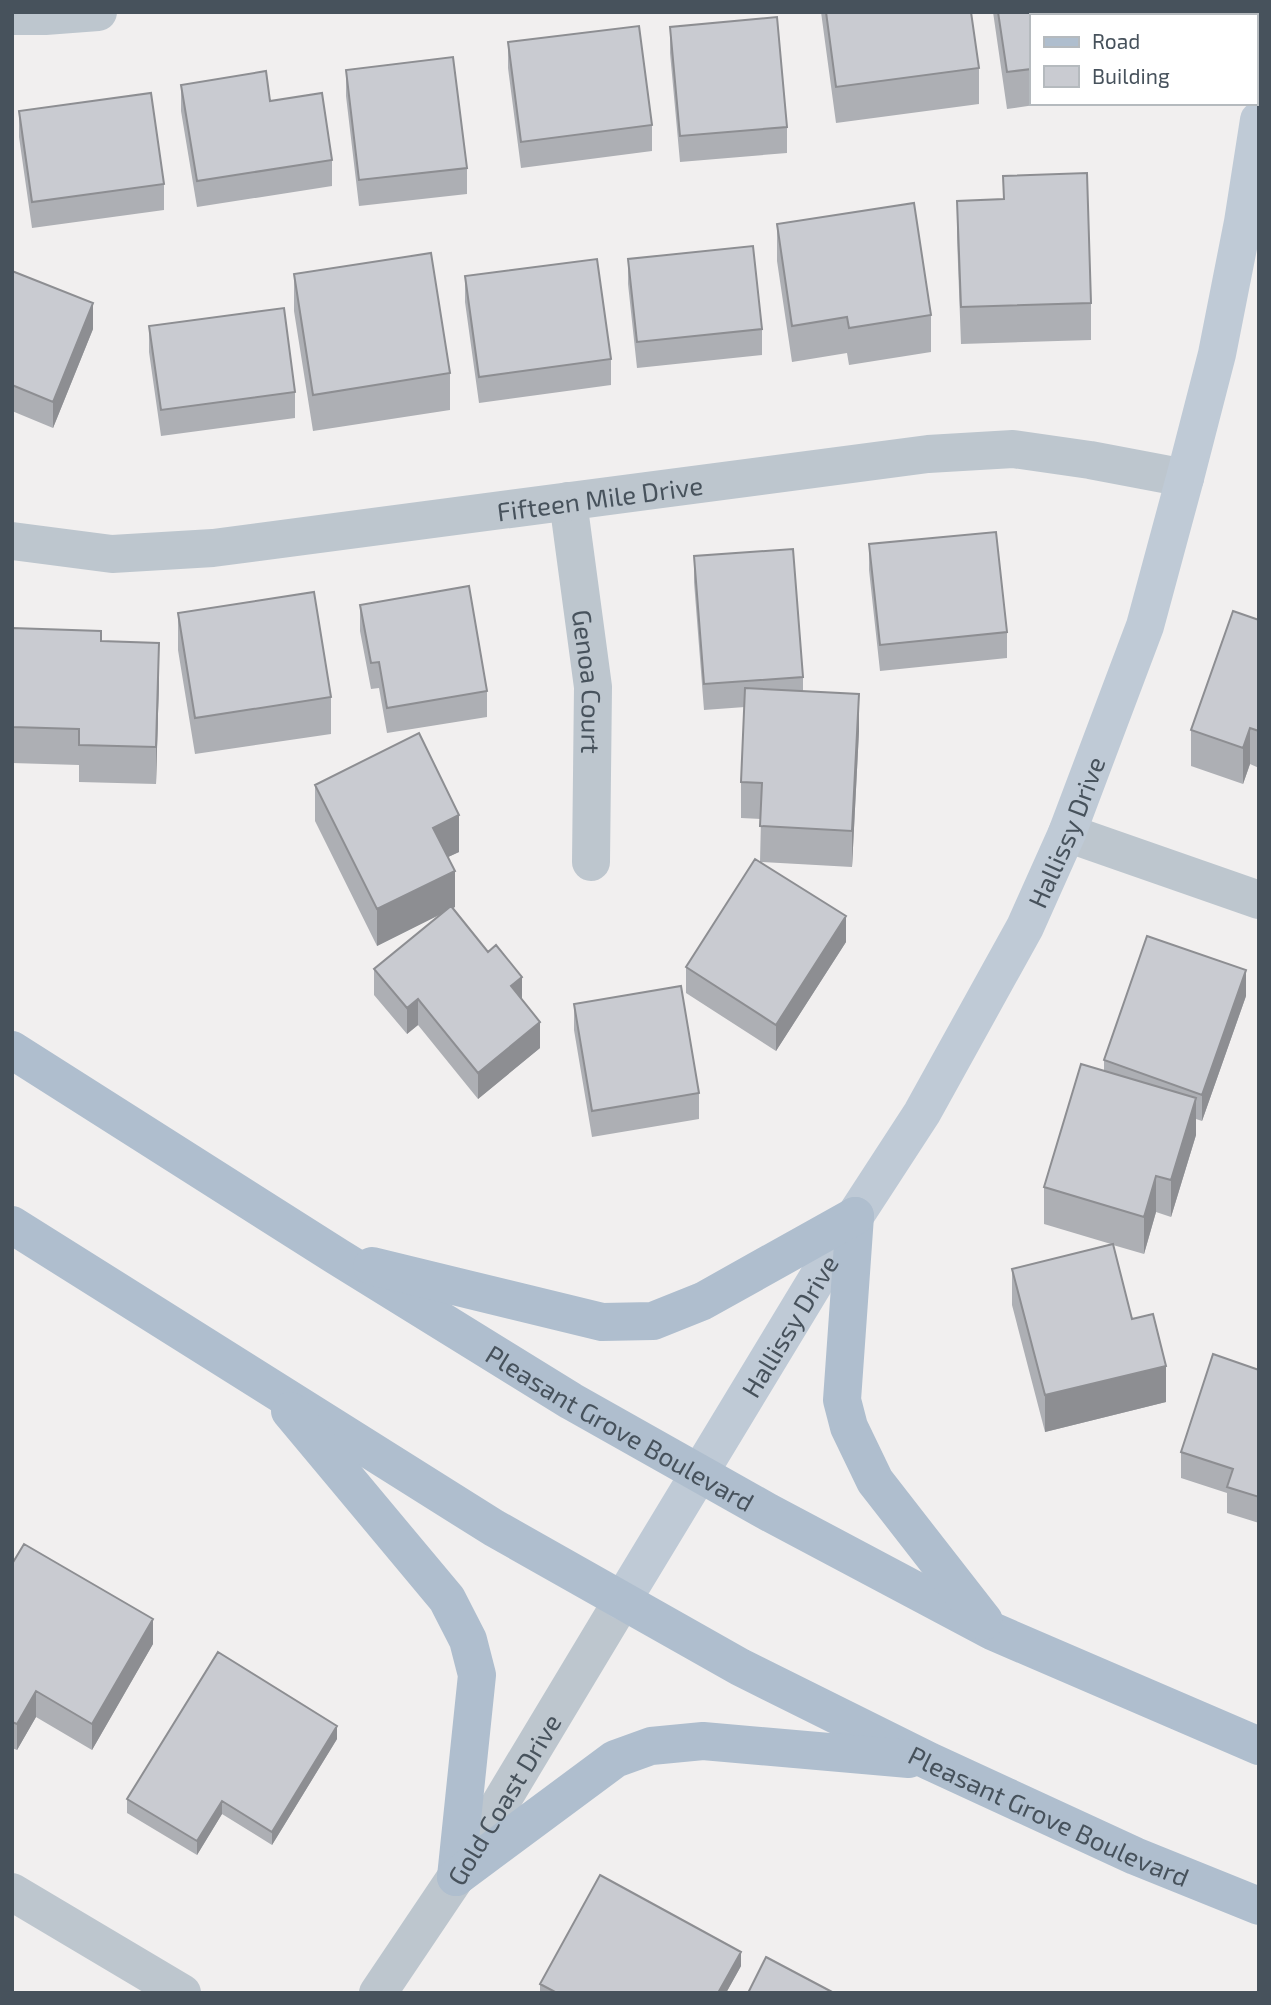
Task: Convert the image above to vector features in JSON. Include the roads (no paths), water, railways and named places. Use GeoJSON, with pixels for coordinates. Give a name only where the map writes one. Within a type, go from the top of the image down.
{"type":"FeatureCollection","features":[{"type":"Feature","properties":{"kind":"main road","name":"Pleasant Grove Boulevard"},"geometry":{"type":"LineString","coordinates":[[12,1050],[571,1401],[768,1512],[992,1631],[1259,1746]]}},
{"type":"Feature","properties":{"kind":"main road"},"geometry":{"type":"LineString","coordinates":[[338,1257],[602,1322],[653,1321],[703,1301],[855,1216]]}},
{"type":"Feature","properties":{"kind":"main road"},"geometry":{"type":"LineString","coordinates":[[855,1216],[842,1399],[849,1427],[875,1481],[992,1631]]}},
{"type":"Feature","properties":{"kind":"main road","name":"Pleasant Grove Boulevard"},"geometry":{"type":"LineString","coordinates":[[12,1225],[494,1528],[740,1667],[929,1761],[1135,1856],[1259,1906]]}},
{"type":"Feature","properties":{"kind":"main road"},"geometry":{"type":"LineString","coordinates":[[266,1383],[446,1599],[468,1640],[477,1675],[456,1877]]}},
{"type":"Feature","properties":{"kind":"main road"},"geometry":{"type":"LineString","coordinates":[[456,1877],[615,1759],[651,1746],[703,1741],[929,1761]]}},
{"type":"Feature","properties":{"kind":"street"},"geometry":{"type":"LineString","coordinates":[[12,16],[98,12]]}},
{"type":"Feature","properties":{"kind":"street","name":"Hallissy Drive"},"geometry":{"type":"LineString","coordinates":[[622,1601],[855,1216],[922,1112],[1025,927],[1067,832],[1145,625],[1185,478],[1217,354],[1243,222],[1259,120]]}},
{"type":"Feature","properties":{"kind":"street","name":"Fifteen Mile Drive"},"geometry":{"type":"LineString","coordinates":[[12,541],[113,554],[213,548],[928,454],[1013,449],[1185,478]]}},
{"type":"Feature","properties":{"kind":"street","name":"Genoa Court"},"geometry":{"type":"LineString","coordinates":[[568,501],[593,687],[591,862]]}},
{"type":"Feature","properties":{"kind":"street"},"geometry":{"type":"LineString","coordinates":[[1067,832],[1259,900]]}},
{"type":"Feature","properties":{"kind":"street","name":"Gold Coast Drive"},"geometry":{"type":"LineString","coordinates":[[378,1993],[456,1877],[622,1601]]}},
{"type":"Feature","properties":{"kind":"street"},"geometry":{"type":"LineString","coordinates":[[12,1892],[182,1993]]}}]}
